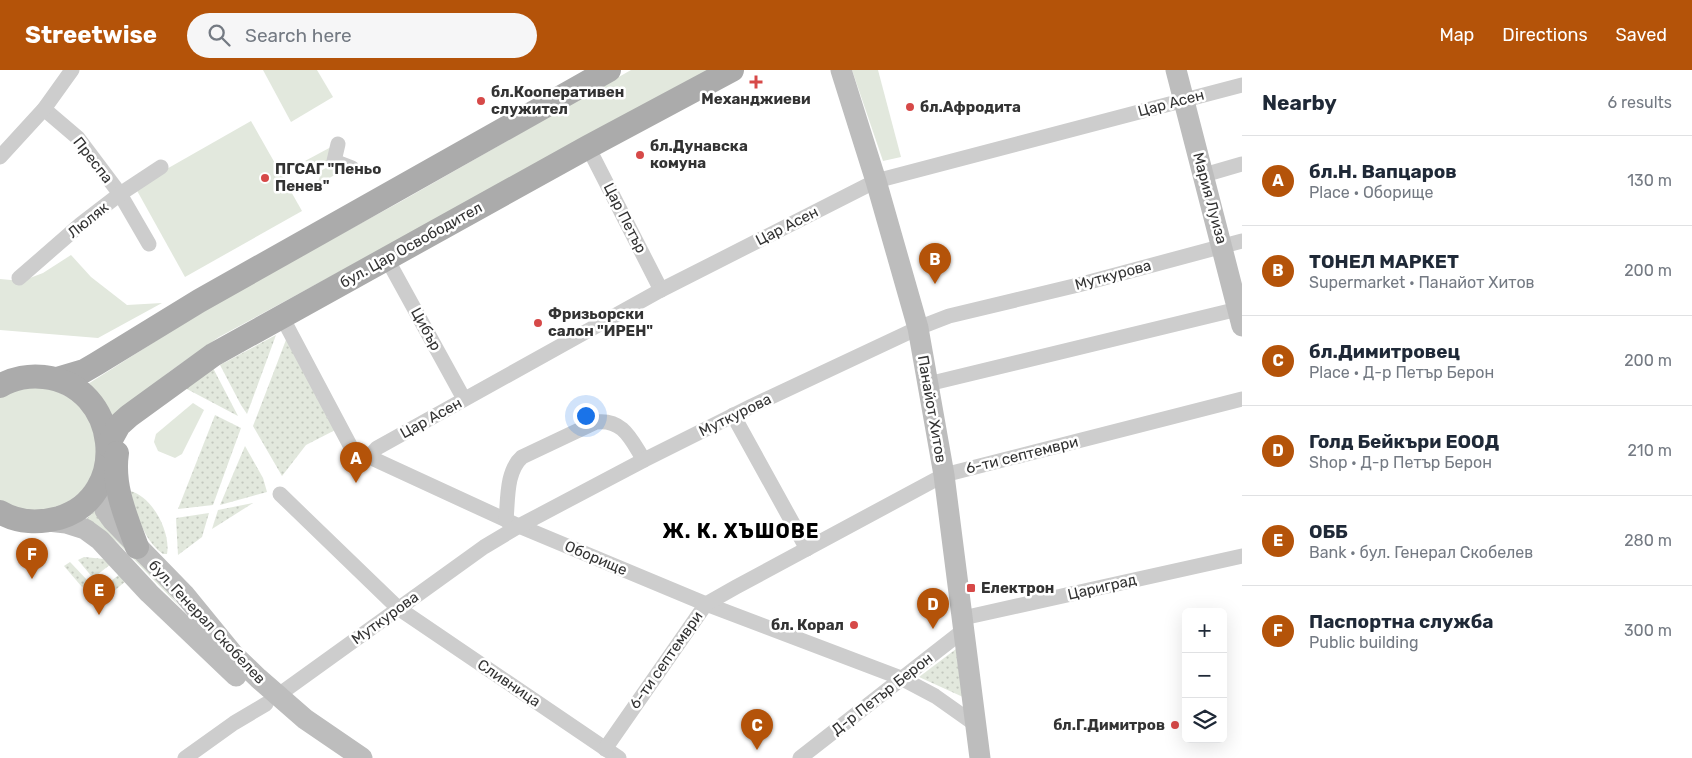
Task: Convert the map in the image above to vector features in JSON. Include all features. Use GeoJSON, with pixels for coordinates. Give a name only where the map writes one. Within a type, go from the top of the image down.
{"type":"FeatureCollection","features":[{"type":"Feature","properties":{"kind":"main road","name":"бул. Цар Освободител"},"geometry":{"type":"LineString","coordinates":[[57,380],[84,371],[199,301],[609,70]]}},
{"type":"Feature","properties":{"kind":"main road","name":"бул. Цар Освободител"},"geometry":{"type":"LineString","coordinates":[[108,444],[119,425],[213,355],[588,146],[732,70]]}},
{"type":"Feature","properties":{"kind":"main road","name":"бул. Цар Освободител"},"geometry":{"type":"LineString","coordinates":[[0,386],[11,375],[40,376],[70,385],[93,404],[101,416],[108,444],[107,462],[99,486],[80,507],[64,516],[48,521],[26,522],[2,515]]}},
{"type":"Feature","properties":{"kind":"main road"},"geometry":{"type":"LineString","coordinates":[[137,548],[126,517],[115,472],[122,434],[143,406]]}},
{"type":"Feature","properties":{"kind":"street"},"geometry":{"type":"LineString","coordinates":[[0,157],[44,109],[72,70]]}},
{"type":"Feature","properties":{"kind":"street","name":"Панайот Хитов"},"geometry":{"type":"LineString","coordinates":[[841,70],[876,181],[918,328],[944,475],[980,758]]}},
{"type":"Feature","properties":{"kind":"street","name":"Мария Луиза"},"geometry":{"type":"LineString","coordinates":[[1176,70],[1204,175],[1232,244],[1240,318]]}},
{"type":"Feature","properties":{"kind":"street","name":"Цар Асен"},"geometry":{"type":"LineString","coordinates":[[369,457],[377,448],[661,290],[876,181],[1242,84]]}},
{"type":"Feature","properties":{"kind":"street","name":"Преспа"},"geometry":{"type":"LineString","coordinates":[[44,109],[78,138],[120,194],[149,244]]}},
{"type":"Feature","properties":{"kind":"street"},"geometry":{"type":"LineString","coordinates":[[338,144],[334,161],[352,168]]}},
{"type":"Feature","properties":{"kind":"street","name":"Цар Петър"},"geometry":{"type":"LineString","coordinates":[[588,146],[661,290]]}},
{"type":"Feature","properties":{"kind":"street"},"geometry":{"type":"LineString","coordinates":[[1204,175],[1242,164]]}},
{"type":"Feature","properties":{"kind":"street","name":"Люляк"},"geometry":{"type":"LineString","coordinates":[[19,278],[81,224],[120,194],[161,167]]}},
{"type":"Feature","properties":{"kind":"street","name":"Муткурова"},"geometry":{"type":"LineString","coordinates":[[185,758],[234,723],[271,700],[484,547],[512,523],[733,415],[918,328],[949,316],[1232,244]]}},
{"type":"Feature","properties":{"kind":"street","name":"Цибър"},"geometry":{"type":"LineString","coordinates":[[387,259],[464,399]]}},
{"type":"Feature","properties":{"kind":"street","name":"Оборище"},"geometry":{"type":"LineString","coordinates":[[282,317],[352,449],[512,523],[706,604],[901,678],[935,696],[976,725]]}},
{"type":"Feature","properties":{"kind":"street"},"geometry":{"type":"LineString","coordinates":[[928,384],[1240,318]]}},
{"type":"Feature","properties":{"kind":"street","name":"6-ти септември"},"geometry":{"type":"LineString","coordinates":[[605,748],[706,604],[944,475],[1242,399]]}},
{"type":"Feature","properties":{"kind":"street"},"geometry":{"type":"LineString","coordinates":[[733,415],[807,549]]}},
{"type":"Feature","properties":{"kind":"street"},"geometry":{"type":"LineString","coordinates":[[512,523],[512,472],[515,463],[522,457],[596,422],[607,421],[618,425],[626,433],[644,460]]}},
{"type":"Feature","properties":{"kind":"street","name":"бул. Генерал Скобелев"},"geometry":{"type":"LineString","coordinates":[[99,486],[105,510],[113,521],[137,548],[184,594],[271,700],[279,716],[338,758]]}},
{"type":"Feature","properties":{"kind":"street","name":"Сливница"},"geometry":{"type":"LineString","coordinates":[[280,494],[398,608],[619,758]]}},
{"type":"Feature","properties":{"kind":"street","name":"бул. Генерал Скобелев"},"geometry":{"type":"LineString","coordinates":[[48,521],[66,523],[85,529],[100,540],[149,593],[271,700],[305,719],[362,758]]}},
{"type":"Feature","properties":{"kind":"street","name":"Цариград"},"geometry":{"type":"LineString","coordinates":[[964,624],[1242,556]]}},
{"type":"Feature","properties":{"kind":"street","name":"Д-р Петър Берон"},"geometry":{"type":"LineString","coordinates":[[800,758],[901,678],[964,624]]}},
{"type":"Feature","properties":{"kind":"shaded area"},"geometry":{"type":"Polygon","coordinates":[[[263,70],[317,70],[333,97],[291,122],[263,70]]]}},
{"type":"Feature","properties":{"kind":"shaded area"},"geometry":{"type":"Polygon","coordinates":[[[631,70],[711,70],[219,337],[169,372],[133,401],[111,427],[80,389],[262,277],[400,202],[631,70]]]}},
{"type":"Feature","properties":{"kind":"shaded area"},"geometry":{"type":"Polygon","coordinates":[[[852,70],[878,70],[901,157],[883,161],[852,70]]]}},
{"type":"Feature","properties":{"kind":"shaded area"},"geometry":{"type":"Polygon","coordinates":[[[251,121],[302,211],[185,277],[135,187],[251,121]]]}},
{"type":"Feature","properties":{"kind":"shaded area"},"geometry":{"type":"Polygon","coordinates":[[[331,147],[331,159],[318,165],[305,161],[331,147]]]}},
{"type":"Feature","properties":{"kind":"shaded area"},"geometry":{"type":"Polygon","coordinates":[[[334,164],[347,168],[317,185],[322,170],[334,164]]]}},
{"type":"Feature","properties":{"kind":"shaded area"},"geometry":{"type":"Polygon","coordinates":[[[71,255],[91,277],[127,305],[162,303],[98,338],[0,330],[0,279],[22,281],[43,273],[71,255]]]}},
{"type":"Feature","properties":{"kind":"shaded area"},"geometry":{"type":"Polygon","coordinates":[[[289,332],[341,427],[306,445],[282,476],[253,426],[289,332]]]}},
{"type":"Feature","properties":{"kind":"shaded area"},"geometry":{"type":"Polygon","coordinates":[[[276,335],[247,414],[220,365],[276,335]]]}},
{"type":"Feature","properties":{"kind":"shaded area"},"geometry":{"type":"Polygon","coordinates":[[[213,368],[238,416],[185,388],[213,368]]]}},
{"type":"Feature","properties":{"kind":"shaded area"},"geometry":{"type":"Polygon","coordinates":[[[46,386],[76,401],[91,420],[98,455],[92,476],[81,492],[65,504],[47,511],[28,512],[0,501],[0,396],[19,387],[46,386]]]}},
{"type":"Feature","properties":{"kind":"shaded area"},"geometry":{"type":"Polygon","coordinates":[[[193,403],[204,410],[182,454],[175,458],[158,451],[154,442],[156,434],[193,403]]]}},
{"type":"Feature","properties":{"kind":"shaded area"},"geometry":{"type":"Polygon","coordinates":[[[215,415],[241,428],[213,505],[178,509],[215,415]]]}},
{"type":"Feature","properties":{"kind":"shaded area"},"geometry":{"type":"Polygon","coordinates":[[[245,446],[263,478],[267,492],[220,505],[245,446]]]}},
{"type":"Feature","properties":{"kind":"shaded area"},"geometry":{"type":"Polygon","coordinates":[[[130,491],[146,500],[158,516],[166,536],[167,554],[163,554],[150,541],[138,517],[130,491]]]}},
{"type":"Feature","properties":{"kind":"shaded area"},"geometry":{"type":"Polygon","coordinates":[[[253,503],[212,529],[218,510],[253,503]]]}},
{"type":"Feature","properties":{"kind":"shaded area"},"geometry":{"type":"Polygon","coordinates":[[[99,507],[181,608],[116,541],[83,522],[99,507]]]}},
{"type":"Feature","properties":{"kind":"shaded area"},"geometry":{"type":"Polygon","coordinates":[[[209,513],[202,537],[178,555],[176,518],[209,513]]]}},
{"type":"Feature","properties":{"kind":"shaded area"},"geometry":{"type":"Polygon","coordinates":[[[84,557],[104,559],[111,564],[93,578],[78,560],[84,557]]]}},
{"type":"Feature","properties":{"kind":"shaded area"},"geometry":{"type":"Polygon","coordinates":[[[70,562],[89,582],[82,587],[64,566],[70,562]]]}},
{"type":"Feature","properties":{"kind":"shaded area"},"geometry":{"type":"Polygon","coordinates":[[[120,574],[126,581],[108,596],[102,588],[120,574]]]}},
{"type":"Feature","properties":{"kind":"shaded area"},"geometry":{"type":"Polygon","coordinates":[[[956,649],[963,697],[919,677],[956,649]]]}},
{"type":"Feature","properties":{"kind":"place","name":"Механджиеви"},"geometry":{"type":"Point","coordinates":[756,82]}},
{"type":"Feature","properties":{"kind":"place","name":"бл.Кооперативен служител"},"geometry":{"type":"Point","coordinates":[481,101]}},
{"type":"Feature","properties":{"kind":"place","name":"бл.Афродита"},"geometry":{"type":"Point","coordinates":[910,107]}},
{"type":"Feature","properties":{"kind":"place","name":"бл.Дунавска комуна"},"geometry":{"type":"Point","coordinates":[640,155]}},
{"type":"Feature","properties":{"kind":"place","name":"ПГСАГ \"Пеньо Пенев\""},"geometry":{"type":"Point","coordinates":[265,178]}},
{"type":"Feature","properties":{"kind":"place","name":"ТОНЕЛ МАРКЕТ"},"geometry":{"type":"Point","coordinates":[935,284]}},
{"type":"Feature","properties":{"kind":"place","name":"Фризьорски салон \"ИРЕН\""},"geometry":{"type":"Point","coordinates":[538,323]}},
{"type":"Feature","properties":{"kind":"place","name":"бл.Н. Вапцаров"},"geometry":{"type":"Point","coordinates":[356,483]}},
{"type":"Feature","properties":{"kind":"place","name":"Паспортна служба"},"geometry":{"type":"Point","coordinates":[32,579]}},
{"type":"Feature","properties":{"kind":"place","name":"Електрон"},"geometry":{"type":"Point","coordinates":[971,588]}},
{"type":"Feature","properties":{"kind":"place","name":"ОББ"},"geometry":{"type":"Point","coordinates":[99,615]}},
{"type":"Feature","properties":{"kind":"place","name":"бл. Корал"},"geometry":{"type":"Point","coordinates":[854,625]}},
{"type":"Feature","properties":{"kind":"place","name":"Голд Бейкъри ЕООД"},"geometry":{"type":"Point","coordinates":[933,629]}},
{"type":"Feature","properties":{"kind":"place","name":"бл.Г.Димитров"},"geometry":{"type":"Point","coordinates":[1175,725]}},
{"type":"Feature","properties":{"kind":"place","name":"бл.Димитровец"},"geometry":{"type":"Point","coordinates":[757,750]}},
{"type":"Feature","properties":{"kind":"district","name":"Ж. К. ХЪШОВЕ"},"geometry":{"type":"Point","coordinates":[741,531]}}]}
